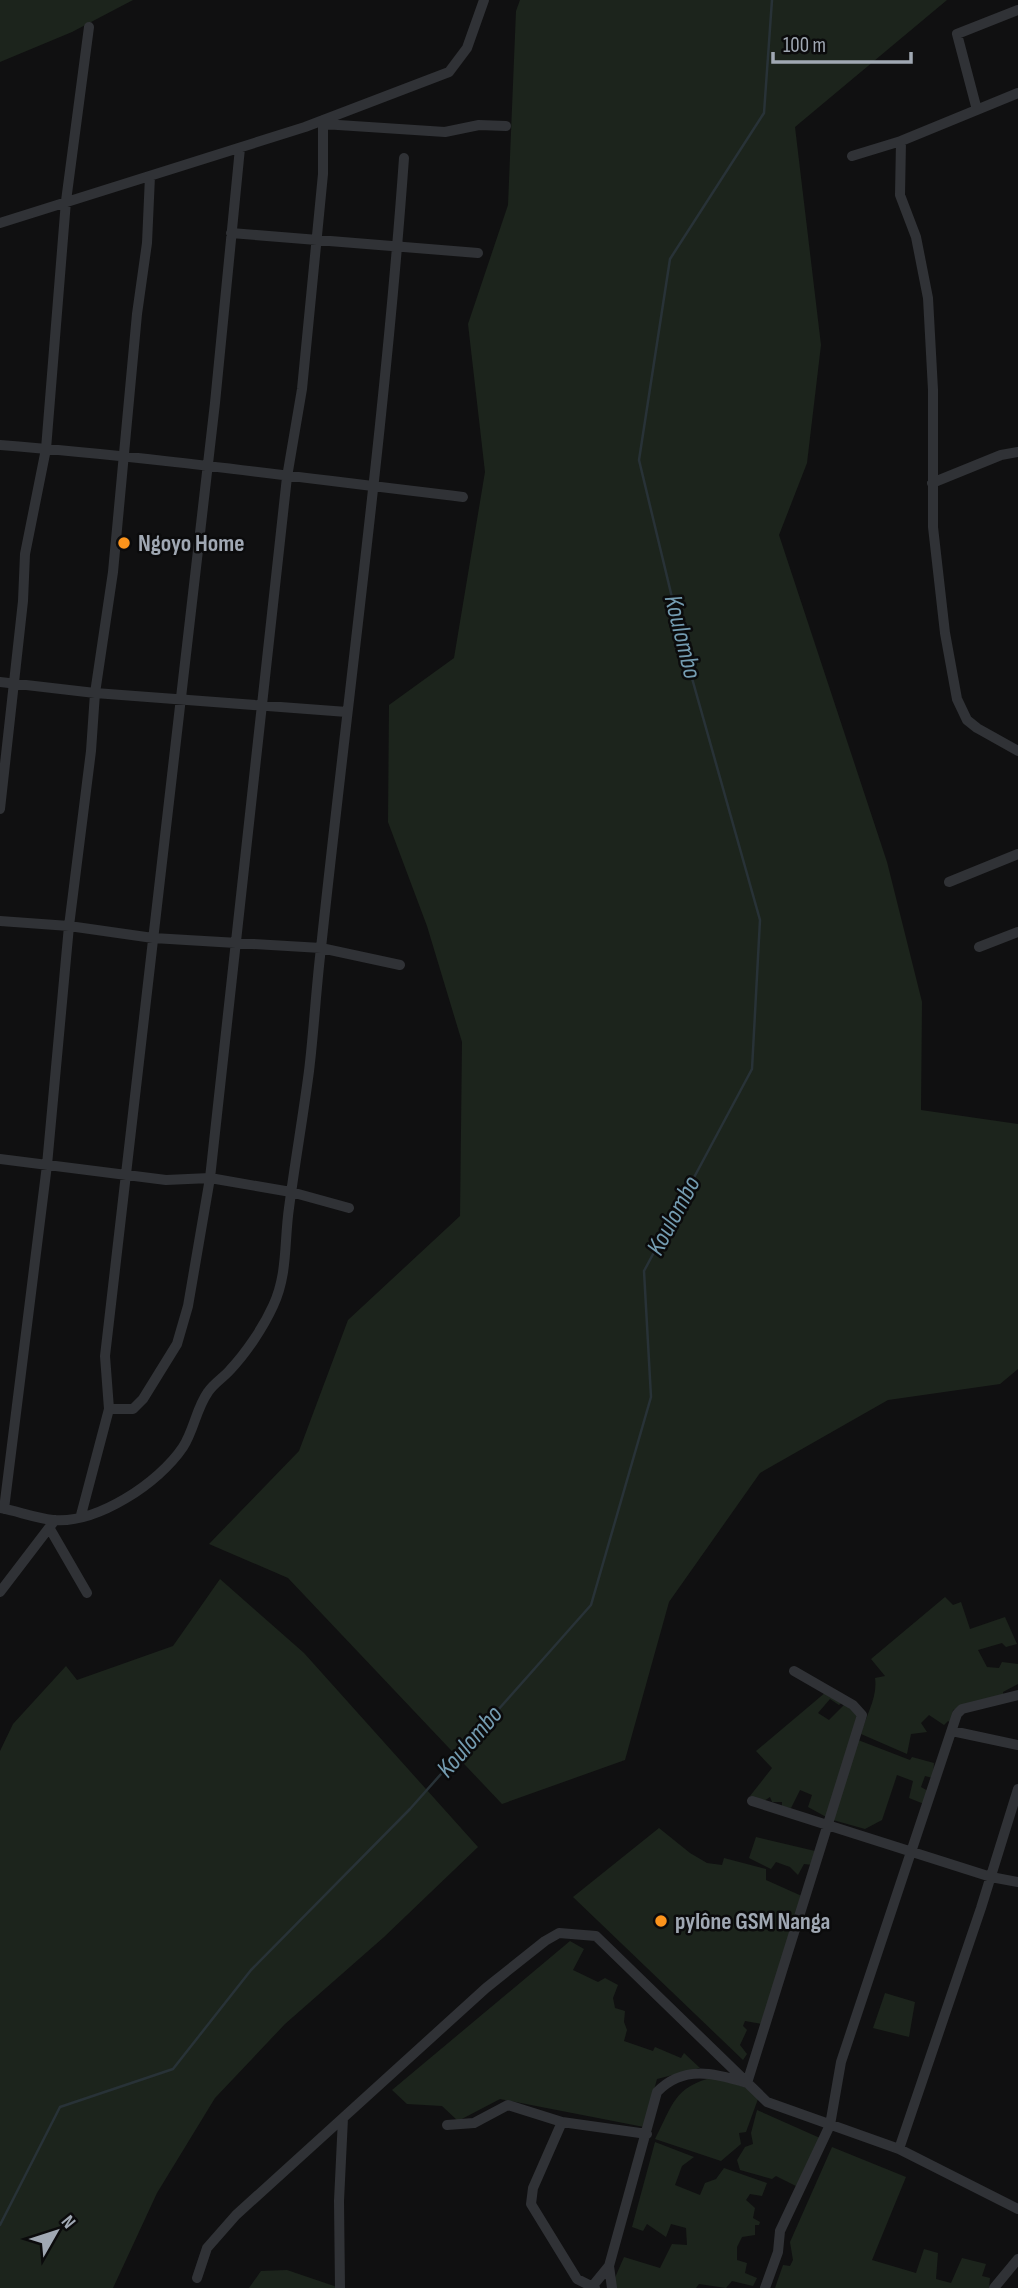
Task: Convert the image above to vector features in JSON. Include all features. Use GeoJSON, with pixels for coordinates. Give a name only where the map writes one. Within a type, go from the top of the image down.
{"type":"FeatureCollection","features":[{"type":"Feature","properties":{"kind":"street"},"geometry":{"type":"LineString","coordinates":[[0,223],[323,122],[449,72],[467,48],[484,0]]}},
{"type":"Feature","properties":{"kind":"street"},"geometry":{"type":"LineString","coordinates":[[977,110],[957,34],[1018,10]]}},
{"type":"Feature","properties":{"kind":"street"},"geometry":{"type":"LineString","coordinates":[[0,809],[23,601],[25,554],[46,449],[66,201],[89,27]]}},
{"type":"Feature","properties":{"kind":"street"},"geometry":{"type":"LineString","coordinates":[[852,156],[901,141],[1018,93]]}},
{"type":"Feature","properties":{"kind":"street"},"geometry":{"type":"LineString","coordinates":[[323,122],[424,128],[445,132],[479,125],[506,125]]}},
{"type":"Feature","properties":{"kind":"street"},"geometry":{"type":"LineString","coordinates":[[109,1409],[133,1409],[143,1399],[177,1344],[188,1306],[210,1178],[287,477],[302,389],[323,174],[323,122]]}},
{"type":"Feature","properties":{"kind":"street"},"geometry":{"type":"LineString","coordinates":[[901,141],[900,195],[923,262],[931,332],[932,483],[937,566],[957,699],[967,720],[977,729],[1018,751]]}},
{"type":"Feature","properties":{"kind":"street"},"geometry":{"type":"LineString","coordinates":[[81,1515],[109,1409],[105,1356],[240,148]]}},
{"type":"Feature","properties":{"kind":"street"},"geometry":{"type":"LineString","coordinates":[[0,1592],[53,1524],[123,1502],[180,1451],[190,1434],[200,1404],[212,1386],[230,1371],[272,1308],[286,1264],[286,1228],[309,1069],[346,712],[363,602],[398,247],[404,159]]}},
{"type":"Feature","properties":{"kind":"street"},"geometry":{"type":"LineString","coordinates":[[87,1593],[53,1524],[2,1508],[47,1165],[68,926],[86,798],[94,693],[113,572],[136,314],[147,243],[150,176]]}},
{"type":"Feature","properties":{"kind":"street"},"geometry":{"type":"LineString","coordinates":[[230,233],[478,253]]}},
{"type":"Feature","properties":{"kind":"street"},"geometry":{"type":"LineString","coordinates":[[0,445],[125,454],[206,468],[463,497]]}},
{"type":"Feature","properties":{"kind":"street"},"geometry":{"type":"LineString","coordinates":[[932,483],[1001,454],[1018,452]]}},
{"type":"Feature","properties":{"kind":"street"},"geometry":{"type":"LineString","coordinates":[[0,682],[94,693],[346,712]]}},
{"type":"Feature","properties":{"kind":"street"},"geometry":{"type":"LineString","coordinates":[[948,881],[1018,854]]}},
{"type":"Feature","properties":{"kind":"street"},"geometry":{"type":"LineString","coordinates":[[0,921],[68,926],[153,938],[321,948],[400,965]]}},
{"type":"Feature","properties":{"kind":"street"},"geometry":{"type":"LineString","coordinates":[[979,947],[1018,932]]}},
{"type":"Feature","properties":{"kind":"street"},"geometry":{"type":"LineString","coordinates":[[0,1159],[166,1180],[210,1178],[291,1192],[349,1208]]}},
{"type":"Feature","properties":{"kind":"street"},"geometry":{"type":"LineString","coordinates":[[747,2083],[862,1715],[853,1705],[794,1671]]}},
{"type":"Feature","properties":{"kind":"street"},"geometry":{"type":"LineString","coordinates":[[765,2288],[778,2252],[780,2231],[831,2125],[841,2062],[957,1713],[962,1709],[1018,1695]]}},
{"type":"Feature","properties":{"kind":"street"},"geometry":{"type":"LineString","coordinates":[[952,1731],[1018,1745]]}},
{"type":"Feature","properties":{"kind":"street"},"geometry":{"type":"LineString","coordinates":[[899,2149],[1018,1789]]}},
{"type":"Feature","properties":{"kind":"street"},"geometry":{"type":"LineString","coordinates":[[752,1801],[991,1877],[1018,1882]]}},
{"type":"Feature","properties":{"kind":"street"},"geometry":{"type":"LineString","coordinates":[[197,2278],[208,2248],[218,2234],[486,1988],[559,1933],[596,1936],[643,1984],[694,2028],[767,2102],[899,2149],[1018,2209]]}},
{"type":"Feature","properties":{"kind":"street"},"geometry":{"type":"LineString","coordinates":[[562,2122],[533,2188],[531,2204],[577,2279],[593,2288],[609,2266],[657,2092],[668,2081],[697,2072],[747,2083]]}},
{"type":"Feature","properties":{"kind":"street"},"geometry":{"type":"LineString","coordinates":[[447,2124],[474,2123],[508,2105],[562,2122],[647,2134]]}},
{"type":"Feature","properties":{"kind":"street"},"geometry":{"type":"LineString","coordinates":[[340,2288],[338,2201],[343,2118]]}},
{"type":"Feature","properties":{"kind":"street"},"geometry":{"type":"LineString","coordinates":[[994,2288],[1018,2259]]}},
{"type":"Feature","properties":{"kind":"street"},"geometry":{"type":"LineString","coordinates":[[609,2266],[612,2288]]}},
{"type":"Feature","properties":{"kind":"shaded area"},"geometry":{"type":"Polygon","coordinates":[[[0,0],[133,0],[72,32],[0,62],[0,0]]]}},
{"type":"Feature","properties":{"kind":"shaded area"},"geometry":{"type":"Polygon","coordinates":[[[520,0],[947,0],[795,127],[821,345],[807,463],[779,535],[887,862],[922,1002],[921,1110],[1018,1124],[1018,1369],[1000,1384],[888,1400],[760,1473],[669,1602],[625,1760],[502,1804],[288,1578],[209,1544],[299,1451],[348,1320],[460,1216],[462,1042],[427,926],[388,822],[389,705],[454,658],[485,472],[468,324],[508,205],[516,11],[520,0]]]}},
{"type":"Feature","properties":{"kind":"shaded area"},"geometry":{"type":"Polygon","coordinates":[[[220,1579],[304,1653],[478,1847],[384,1937],[285,2024],[215,2098],[157,2193],[113,2288],[0,2288],[0,1751],[13,1724],[66,1666],[77,1680],[173,1646],[220,1579]]]}},
{"type":"Feature","properties":{"kind":"shaded area"},"geometry":{"type":"Polygon","coordinates":[[[945,1597],[953,1605],[961,1602],[970,1629],[1005,1617],[1017,1644],[1006,1647],[1002,1643],[978,1650],[987,1667],[999,1668],[1002,1662],[1018,1664],[1018,1684],[1003,1692],[1004,1698],[953,1710],[951,1723],[948,1721],[944,1725],[929,1715],[921,1723],[927,1732],[911,1734],[907,1754],[861,1734],[873,1699],[875,1678],[885,1676],[871,1659],[945,1597]]]}},
{"type":"Feature","properties":{"kind":"shaded area"},"geometry":{"type":"Polygon","coordinates":[[[826,1692],[844,1701],[839,1705],[830,1699],[818,1713],[829,1720],[845,1704],[859,1717],[828,1818],[808,1807],[812,1795],[800,1790],[791,1808],[782,1807],[782,1802],[772,1802],[770,1797],[764,1801],[750,1796],[772,1768],[756,1751],[826,1692]]]}},
{"type":"Feature","properties":{"kind":"shaded area"},"geometry":{"type":"Polygon","coordinates":[[[858,1740],[910,1760],[912,1757],[934,1763],[933,1778],[925,1776],[921,1787],[928,1791],[924,1804],[909,1798],[913,1781],[897,1775],[882,1820],[865,1829],[833,1820],[858,1740]]]}},
{"type":"Feature","properties":{"kind":"shaded area"},"geometry":{"type":"Polygon","coordinates":[[[659,1828],[707,1863],[722,1865],[724,1858],[766,1869],[766,1880],[804,1897],[762,2024],[745,2021],[743,2026],[747,2030],[740,2045],[747,2054],[743,2060],[573,1897],[659,1828]]]}},
{"type":"Feature","properties":{"kind":"shaded area"},"geometry":{"type":"Polygon","coordinates":[[[756,1837],[815,1851],[813,1865],[804,1864],[798,1875],[790,1867],[776,1862],[771,1869],[749,1858],[756,1837]]]}},
{"type":"Feature","properties":{"kind":"shaded area"},"geometry":{"type":"Polygon","coordinates":[[[570,1941],[584,1949],[573,1970],[598,1982],[605,1978],[618,1985],[613,1998],[615,2008],[625,2011],[624,2022],[627,2030],[624,2041],[653,2051],[655,2047],[681,2058],[684,2053],[700,2068],[657,2079],[644,2127],[500,2099],[458,2121],[442,2106],[407,2104],[392,2090],[570,1941]]]}},
{"type":"Feature","properties":{"kind":"shaded area"},"geometry":{"type":"Polygon","coordinates":[[[885,1993],[915,2002],[909,2037],[873,2028],[885,1993]]]}},
{"type":"Feature","properties":{"kind":"shaded area"},"geometry":{"type":"Polygon","coordinates":[[[714,2077],[747,2088],[758,2099],[746,2132],[739,2133],[741,2144],[721,2161],[655,2139],[682,2092],[714,2077]]]}},
{"type":"Feature","properties":{"kind":"shaded area"},"geometry":{"type":"Polygon","coordinates":[[[757,2110],[820,2138],[796,2186],[776,2176],[772,2179],[740,2170],[737,2160],[745,2147],[753,2144],[751,2133],[757,2110]]]}},
{"type":"Feature","properties":{"kind":"shaded area"},"geometry":{"type":"Polygon","coordinates":[[[655,2142],[694,2157],[682,2166],[675,2185],[700,2195],[705,2183],[716,2179],[724,2168],[767,2183],[762,2196],[750,2194],[746,2200],[755,2208],[753,2218],[760,2222],[755,2225],[755,2235],[742,2237],[737,2247],[737,2260],[747,2263],[745,2273],[757,2278],[753,2286],[732,2281],[726,2288],[699,2284],[696,2288],[615,2288],[614,2280],[624,2257],[660,2268],[672,2244],[687,2245],[686,2228],[671,2224],[666,2237],[647,2224],[643,2231],[632,2227],[655,2142]]]}},
{"type":"Feature","properties":{"kind":"shaded area"},"geometry":{"type":"Polygon","coordinates":[[[832,2147],[906,2177],[872,2260],[916,2273],[924,2249],[938,2253],[936,2279],[951,2283],[962,2258],[986,2264],[982,2276],[990,2278],[989,2288],[775,2288],[783,2265],[790,2266],[793,2260],[790,2242],[832,2147]]]}},
{"type":"Feature","properties":{"kind":"shaded area"},"geometry":{"type":"Polygon","coordinates":[[[287,2270],[337,2288],[249,2288],[261,2271],[287,2270]]]}},
{"type":"Feature","properties":{"kind":"waterway","name":"Koulombo"},"geometry":{"type":"LineString","coordinates":[[0,2225],[60,2107],[173,2069],[251,1970],[410,1809],[591,1605],[651,1397],[644,1271],[752,1069],[760,920],[688,664],[639,460],[670,259],[764,113],[772,0]]}},
{"type":"Feature","properties":{"kind":"place","name":"Ngoyo Home"},"geometry":{"type":"Point","coordinates":[124,543]}},
{"type":"Feature","properties":{"kind":"place","name":"pylône GSM Nanga"},"geometry":{"type":"Point","coordinates":[661,1921]}}]}
